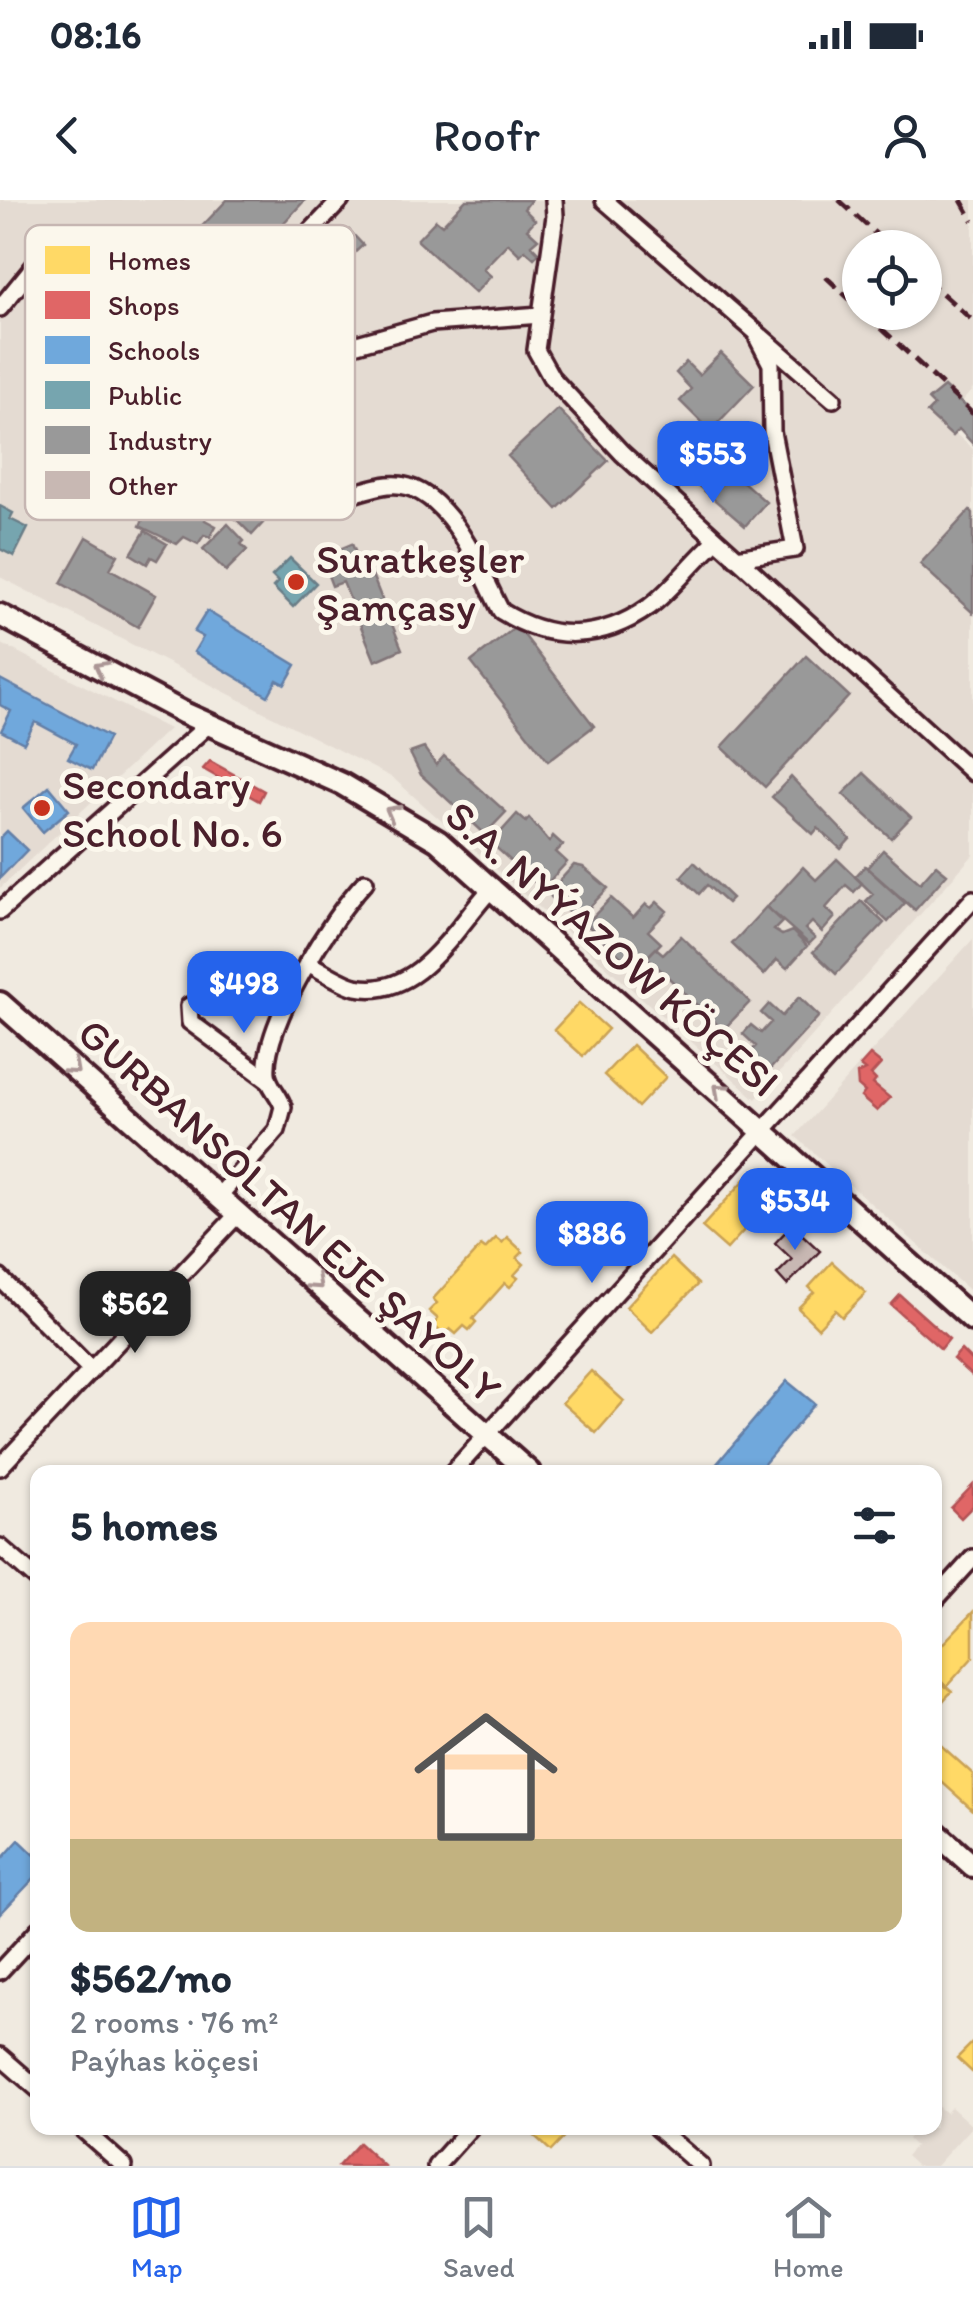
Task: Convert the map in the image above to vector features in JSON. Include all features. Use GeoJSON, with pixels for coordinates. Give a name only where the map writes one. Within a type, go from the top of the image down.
{"type":"FeatureCollection","features":[{"type":"Feature","properties":{"kind":"main road","name":"S.A. NYÝAZOW KÖÇESI"},"geometry":{"type":"LineString","coordinates":[[0,614],[209,724],[342,784],[403,818],[494,886],[973,1320]]}},
{"type":"Feature","properties":{"kind":"main road","name":"GURBANSOLTAN EJE ŞAYOLY"},"geometry":{"type":"LineString","coordinates":[[0,1003],[521,1465]]}},
{"type":"Feature","properties":{"kind":"main road"},"geometry":{"type":"LineString","coordinates":[[942,1838],[973,1866]]}},
{"type":"Feature","properties":{"kind":"street"},"geometry":{"type":"LineString","coordinates":[[317,225],[341,200]]}},
{"type":"Feature","properties":{"kind":"street"},"geometry":{"type":"LineString","coordinates":[[554,200],[536,350],[551,377],[622,453],[973,773]]}},
{"type":"Feature","properties":{"kind":"street"},"geometry":{"type":"LineString","coordinates":[[604,200],[834,398]]}},
{"type":"Feature","properties":{"kind":"street"},"geometry":{"type":"LineString","coordinates":[[0,308],[25,277]]}},
{"type":"Feature","properties":{"kind":"street"},"geometry":{"type":"LineString","coordinates":[[355,345],[432,323],[541,315]]}},
{"type":"Feature","properties":{"kind":"street"},"geometry":{"type":"LineString","coordinates":[[736,558],[796,549],[772,432],[771,364],[752,328]]}},
{"type":"Feature","properties":{"kind":"street"},"geometry":{"type":"LineString","coordinates":[[355,495],[391,484],[421,494],[449,514],[500,611],[566,637],[600,630],[650,606],[717,540]]}},
{"type":"Feature","properties":{"kind":"street"},"geometry":{"type":"LineString","coordinates":[[0,910],[209,724]]}},
{"type":"Feature","properties":{"kind":"street"},"geometry":{"type":"LineString","coordinates":[[267,1079],[267,1064],[307,962],[342,906],[365,882]]}},
{"type":"Feature","properties":{"kind":"street"},"geometry":{"type":"LineString","coordinates":[[307,962],[354,986],[374,987],[410,975],[436,957],[494,886]]}},
{"type":"Feature","properties":{"kind":"street"},"geometry":{"type":"LineString","coordinates":[[459,1465],[973,899]]}},
{"type":"Feature","properties":{"kind":"street"},"geometry":{"type":"LineString","coordinates":[[189,1006],[190,1022],[267,1079],[282,1100],[282,1118],[218,1197]]}},
{"type":"Feature","properties":{"kind":"street"},"geometry":{"type":"LineString","coordinates":[[0,1467],[238,1214]]}},
{"type":"Feature","properties":{"kind":"street"},"geometry":{"type":"LineString","coordinates":[[0,1278],[91,1370]]}},
{"type":"Feature","properties":{"kind":"street"},"geometry":{"type":"LineString","coordinates":[[0,1546],[30,1573]]}},
{"type":"Feature","properties":{"kind":"street"},"geometry":{"type":"LineString","coordinates":[[942,1592],[973,1558]]}},
{"type":"Feature","properties":{"kind":"street"},"geometry":{"type":"LineString","coordinates":[[0,1971],[30,1939]]}},
{"type":"Feature","properties":{"kind":"street"},"geometry":{"type":"LineString","coordinates":[[0,2056],[30,2082]]}},
{"type":"Feature","properties":{"kind":"street"},"geometry":{"type":"LineString","coordinates":[[89,2135],[124,2166]]}},
{"type":"Feature","properties":{"kind":"street"},"geometry":{"type":"LineString","coordinates":[[436,2166],[464,2135]]}},
{"type":"Feature","properties":{"kind":"street"},"geometry":{"type":"LineString","coordinates":[[664,2135],[701,2166]]}},
{"type":"Feature","properties":{"kind":"shaded area"},"geometry":{"type":"Polygon","coordinates":[[[0,200],[973,200],[973,389],[943,423],[973,449],[973,855],[756,1099],[393,778],[0,577],[0,200]]]}},
{"type":"Feature","properties":{"kind":"shaded area","name":"Secondary School No. 6"},"geometry":{"type":"Polygon","coordinates":[[[0,643],[169,729],[0,888],[0,643]]]}},
{"type":"Feature","properties":{"kind":"shaded area"},"geometry":{"type":"Polygon","coordinates":[[[973,939],[973,1294],[795,1136],[973,939]]]}},
{"type":"Feature","properties":{"kind":"shaded area"},"geometry":{"type":"Polygon","coordinates":[[[951,2107],[972,2126],[936,2166],[917,2166],[906,2156],[915,2146],[908,2139],[912,2135],[942,2135],[942,2110],[946,2113],[951,2107]]]}},
{"type":"Feature","properties":{"kind":"building: Homes"},"geometry":{"type":"Polygon","coordinates":[[[579,1003],[608,1029],[583,1056],[554,1030],[579,1003]]]}},
{"type":"Feature","properties":{"kind":"building: Homes"},"geometry":{"type":"Polygon","coordinates":[[[632,1045],[666,1077],[638,1107],[604,1075],[632,1045]]]}},
{"type":"Feature","properties":{"kind":"building: Homes"},"geometry":{"type":"Polygon","coordinates":[[[772,1169],[805,1199],[783,1223],[765,1207],[727,1249],[702,1227],[751,1173],[772,1169]]]}},
{"type":"Feature","properties":{"kind":"building: Homes"},"geometry":{"type":"Polygon","coordinates":[[[507,1237],[523,1252],[517,1258],[524,1264],[514,1275],[518,1278],[510,1287],[505,1283],[473,1319],[476,1322],[469,1330],[464,1326],[456,1334],[450,1329],[444,1335],[433,1325],[438,1319],[429,1311],[437,1303],[433,1299],[481,1246],[485,1249],[496,1238],[502,1243],[507,1237]]]}},
{"type":"Feature","properties":{"kind":"building: Homes"},"geometry":{"type":"Polygon","coordinates":[[[671,1258],[698,1284],[652,1332],[626,1307],[671,1258]]]}},
{"type":"Feature","properties":{"kind":"building: Homes"},"geometry":{"type":"Polygon","coordinates":[[[832,1262],[866,1293],[842,1317],[835,1310],[818,1328],[798,1308],[814,1292],[809,1287],[832,1262]]]}},
{"type":"Feature","properties":{"kind":"building: Homes"},"geometry":{"type":"Polygon","coordinates":[[[591,1371],[624,1401],[596,1433],[562,1403],[591,1371]]]}},
{"type":"Feature","properties":{"kind":"building: Homes"},"geometry":{"type":"Polygon","coordinates":[[[973,1612],[973,1657],[946,1687],[942,1683],[942,1645],[973,1612]]]}},
{"type":"Feature","properties":{"kind":"building: Homes"},"geometry":{"type":"Polygon","coordinates":[[[942,1682],[952,1691],[942,1702],[942,1682]]]}},
{"type":"Feature","properties":{"kind":"building: Homes"},"geometry":{"type":"Polygon","coordinates":[[[942,1746],[973,1774],[973,1810],[942,1782],[942,1746]]]}},
{"type":"Feature","properties":{"kind":"building: Homes"},"geometry":{"type":"Polygon","coordinates":[[[973,2042],[973,2071],[972,2072],[957,2058],[973,2042]]]}},
{"type":"Feature","properties":{"kind":"building: Homes"},"geometry":{"type":"Polygon","coordinates":[[[534,2135],[566,2135],[551,2151],[534,2135]]]}},
{"type":"Feature","properties":{"kind":"building: Shops"},"geometry":{"type":"Polygon","coordinates":[[[210,761],[264,791],[259,801],[203,769],[210,761]]]}},
{"type":"Feature","properties":{"kind":"building: Shops"},"geometry":{"type":"Polygon","coordinates":[[[870,1055],[881,1064],[871,1075],[876,1080],[873,1084],[890,1098],[877,1111],[861,1097],[865,1092],[858,1086],[857,1074],[865,1070],[860,1066],[870,1055]]]}},
{"type":"Feature","properties":{"kind":"building: Shops"},"geometry":{"type":"Polygon","coordinates":[[[900,1295],[949,1339],[941,1349],[891,1305],[900,1295]]]}},
{"type":"Feature","properties":{"kind":"building: Shops"},"geometry":{"type":"Polygon","coordinates":[[[961,1350],[973,1362],[973,1377],[953,1359],[961,1350]]]}},
{"type":"Feature","properties":{"kind":"building: Shops"},"geometry":{"type":"Polygon","coordinates":[[[973,1485],[973,1506],[961,1518],[951,1508],[973,1485]]]}},
{"type":"Feature","properties":{"kind":"building: Shops"},"geometry":{"type":"Polygon","coordinates":[[[359,2143],[384,2166],[338,2166],[359,2143]]]}},
{"type":"Feature","properties":{"kind":"building: Schools"},"geometry":{"type":"Polygon","coordinates":[[[207,611],[296,665],[285,684],[277,680],[268,696],[194,652],[203,637],[194,632],[207,611]]]}},
{"type":"Feature","properties":{"kind":"building: Schools"},"geometry":{"type":"Polygon","coordinates":[[[0,679],[109,737],[92,770],[68,758],[76,744],[35,722],[24,743],[1,731],[11,711],[0,705],[0,679]]]}},
{"type":"Feature","properties":{"kind":"building: Schools"},"geometry":{"type":"Polygon","coordinates":[[[49,786],[69,810],[43,832],[23,808],[49,786]]]}},
{"type":"Feature","properties":{"kind":"building: Schools"},"geometry":{"type":"Polygon","coordinates":[[[7,831],[27,850],[0,878],[0,838],[7,831]]]}},
{"type":"Feature","properties":{"kind":"building: Schools"},"geometry":{"type":"Polygon","coordinates":[[[787,1381],[815,1404],[763,1465],[716,1465],[787,1381]]]}},
{"type":"Feature","properties":{"kind":"building: Schools"},"geometry":{"type":"Polygon","coordinates":[[[19,1840],[30,1850],[30,1882],[0,1914],[0,1861],[19,1840]]]}},
{"type":"Feature","properties":{"kind":"building: Public"},"geometry":{"type":"Polygon","coordinates":[[[0,506],[13,513],[10,519],[28,528],[14,556],[0,549],[0,506]]]}},
{"type":"Feature","properties":{"kind":"building: Public","name":"Suratkeşler Şamçasy"},"geometry":{"type":"Polygon","coordinates":[[[290,558],[316,583],[293,607],[273,587],[278,582],[272,576],[290,558]]]}},
{"type":"Feature","properties":{"kind":"building: Industry"},"geometry":{"type":"Polygon","coordinates":[[[227,200],[305,200],[282,225],[203,225],[227,200]]]}},
{"type":"Feature","properties":{"kind":"building: Industry"},"geometry":{"type":"Polygon","coordinates":[[[466,200],[531,200],[524,209],[535,220],[527,229],[538,239],[531,245],[539,253],[534,258],[525,250],[520,255],[508,243],[483,269],[491,276],[475,293],[417,240],[436,220],[442,225],[466,200]]]}},
{"type":"Feature","properties":{"kind":"building: Industry"},"geometry":{"type":"Polygon","coordinates":[[[355,236],[363,245],[355,253],[355,236]]]}},
{"type":"Feature","properties":{"kind":"building: Industry"},"geometry":{"type":"Polygon","coordinates":[[[721,353],[754,385],[710,431],[680,401],[691,389],[676,373],[686,362],[699,375],[721,353]]]}},
{"type":"Feature","properties":{"kind":"building: Industry"},"geometry":{"type":"Polygon","coordinates":[[[944,387],[973,414],[973,444],[959,429],[952,436],[927,413],[934,406],[928,400],[944,387]]]}},
{"type":"Feature","properties":{"kind":"building: Industry"},"geometry":{"type":"Polygon","coordinates":[[[558,409],[608,461],[557,509],[508,456],[558,409]]]}},
{"type":"Feature","properties":{"kind":"building: Industry"},"geometry":{"type":"Polygon","coordinates":[[[680,426],[766,502],[745,526],[658,451],[680,426]]]}},
{"type":"Feature","properties":{"kind":"building: Industry"},"geometry":{"type":"Polygon","coordinates":[[[970,510],[973,513],[973,613],[920,564],[970,510]]]}},
{"type":"Feature","properties":{"kind":"building: Industry"},"geometry":{"type":"Polygon","coordinates":[[[143,520],[205,520],[216,526],[210,537],[204,535],[198,544],[184,537],[177,544],[140,526],[143,520]]]}},
{"type":"Feature","properties":{"kind":"building: Industry"},"geometry":{"type":"Polygon","coordinates":[[[237,520],[263,523],[252,535],[237,520]]]}},
{"type":"Feature","properties":{"kind":"building: Industry"},"geometry":{"type":"Polygon","coordinates":[[[228,524],[247,550],[226,571],[203,549],[228,524]]]}},
{"type":"Feature","properties":{"kind":"building: Industry"},"geometry":{"type":"Polygon","coordinates":[[[145,531],[167,544],[157,560],[151,557],[147,564],[131,554],[145,531]]]}},
{"type":"Feature","properties":{"kind":"building: Industry"},"geometry":{"type":"Polygon","coordinates":[[[87,537],[118,555],[110,569],[156,595],[138,627],[61,583],[87,537]]]}},
{"type":"Feature","properties":{"kind":"building: Industry"},"geometry":{"type":"Polygon","coordinates":[[[352,544],[360,563],[366,560],[402,649],[375,661],[343,582],[332,586],[321,557],[352,544]]]}},
{"type":"Feature","properties":{"kind":"building: Industry"},"geometry":{"type":"Polygon","coordinates":[[[517,626],[594,726],[548,761],[471,662],[517,626]]]}},
{"type":"Feature","properties":{"kind":"building: Industry"},"geometry":{"type":"Polygon","coordinates":[[[806,656],[849,696],[765,787],[722,747],[806,656]]]}},
{"type":"Feature","properties":{"kind":"building: Industry"},"geometry":{"type":"Polygon","coordinates":[[[424,748],[436,765],[444,756],[506,812],[485,834],[421,775],[410,753],[424,748]]]}},
{"type":"Feature","properties":{"kind":"building: Industry"},"geometry":{"type":"Polygon","coordinates":[[[864,773],[911,817],[891,838],[843,794],[864,773]]]}},
{"type":"Feature","properties":{"kind":"building: Industry"},"geometry":{"type":"Polygon","coordinates":[[[791,777],[850,839],[841,849],[818,828],[813,834],[772,797],[791,777]]]}},
{"type":"Feature","properties":{"kind":"building: Industry"},"geometry":{"type":"Polygon","coordinates":[[[517,814],[526,822],[529,818],[549,842],[553,836],[563,845],[556,852],[567,862],[542,889],[491,843],[517,814]]]}},
{"type":"Feature","properties":{"kind":"building: Industry"},"geometry":{"type":"Polygon","coordinates":[[[883,850],[920,883],[936,865],[947,874],[915,910],[867,868],[883,850]]]}},
{"type":"Feature","properties":{"kind":"building: Industry"},"geometry":{"type":"Polygon","coordinates":[[[837,859],[862,883],[854,892],[846,885],[826,908],[835,917],[822,932],[812,922],[805,929],[815,938],[809,944],[767,907],[803,867],[816,880],[837,859]]]}},
{"type":"Feature","properties":{"kind":"building: Industry"},"geometry":{"type":"Polygon","coordinates":[[[694,862],[732,898],[727,903],[707,885],[699,894],[681,877],[694,862]]]}},
{"type":"Feature","properties":{"kind":"building: Industry"},"geometry":{"type":"Polygon","coordinates":[[[574,865],[583,867],[608,888],[577,920],[551,897],[551,890],[574,865]]]}},
{"type":"Feature","properties":{"kind":"building: Industry"},"geometry":{"type":"Polygon","coordinates":[[[865,866],[905,903],[888,922],[866,901],[873,894],[855,877],[865,866]]]}},
{"type":"Feature","properties":{"kind":"building: Industry"},"geometry":{"type":"Polygon","coordinates":[[[611,898],[633,918],[646,904],[651,908],[657,902],[667,911],[648,931],[661,943],[635,970],[586,924],[611,898]]]}},
{"type":"Feature","properties":{"kind":"building: Industry"},"geometry":{"type":"Polygon","coordinates":[[[861,901],[884,923],[836,974],[813,952],[861,901]]]}},
{"type":"Feature","properties":{"kind":"building: Industry"},"geometry":{"type":"Polygon","coordinates":[[[766,907],[782,922],[774,930],[782,935],[792,931],[807,946],[787,968],[777,960],[764,975],[732,944],[766,907]]]}},
{"type":"Feature","properties":{"kind":"building: Industry"},"geometry":{"type":"Polygon","coordinates":[[[681,936],[750,1002],[723,1030],[647,957],[656,948],[663,954],[681,936]]]}},
{"type":"Feature","properties":{"kind":"building: Industry"},"geometry":{"type":"Polygon","coordinates":[[[799,997],[819,1016],[762,1078],[743,1060],[756,1046],[743,1034],[751,1025],[761,1033],[771,1022],[761,1013],[769,1004],[782,1016],[799,997]]]}},
{"type":"Feature","properties":{"kind":"building: Other"},"geometry":{"type":"Polygon","coordinates":[[[792,1225],[820,1251],[787,1285],[777,1274],[792,1259],[775,1243],[792,1225]]]}},
{"type":"Feature","properties":{"kind":"railway"},"geometry":{"type":"LineString","coordinates":[[839,200],[872,230]]}},
{"type":"Feature","properties":{"kind":"railway"},"geometry":{"type":"LineString","coordinates":[[961,200],[973,221]]}},
{"type":"Feature","properties":{"kind":"railway"},"geometry":{"type":"LineString","coordinates":[[826,277],[842,292]]}},
{"type":"Feature","properties":{"kind":"railway"},"geometry":{"type":"LineString","coordinates":[[942,293],[973,321]]}},
{"type":"Feature","properties":{"kind":"railway"},"geometry":{"type":"LineString","coordinates":[[883,330],[973,414]]}},
{"type":"Feature","properties":{"kind":"place","name":"Suratkeşler Şamçasy"},"geometry":{"type":"Point","coordinates":[296,582]}},
{"type":"Feature","properties":{"kind":"place","name":"Secondary School No. 6"},"geometry":{"type":"Point","coordinates":[42,808]}}]}
